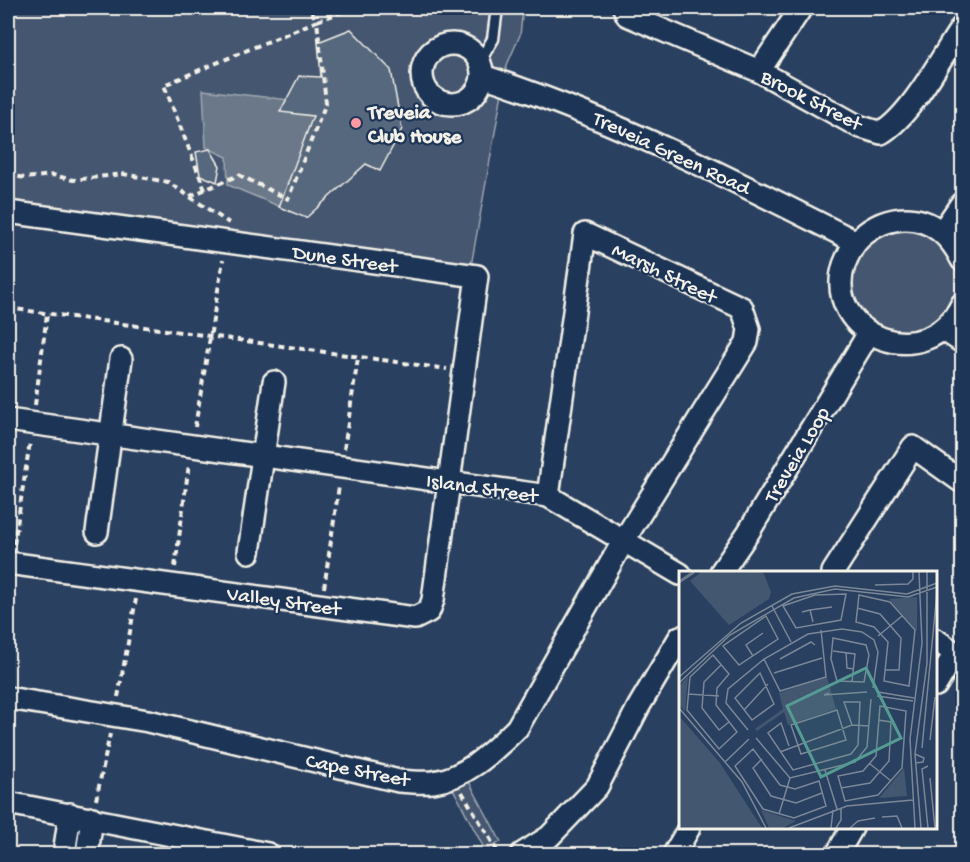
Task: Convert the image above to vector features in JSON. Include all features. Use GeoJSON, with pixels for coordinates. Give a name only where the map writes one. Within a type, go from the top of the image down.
{"type":"FeatureCollection","features":[{"type":"Feature","properties":{"kind":"street","name":"Brook Street"},"geometry":{"type":"LineString","coordinates":[[624,8],[627,15],[759,71],[858,126],[881,133],[893,126],[906,110],[963,27]]}},
{"type":"Feature","properties":{"kind":"street"},"geometry":{"type":"LineString","coordinates":[[759,71],[801,8]]}},
{"type":"Feature","properties":{"kind":"street","name":"Treveia Green Road"},"geometry":{"type":"LineString","coordinates":[[480,75],[556,100],[644,138],[852,247]]}},
{"type":"Feature","properties":{"kind":"street"},"geometry":{"type":"LineString","coordinates":[[942,232],[963,203]]}},
{"type":"Feature","properties":{"kind":"street","name":"Dune Street"},"geometry":{"type":"LineString","coordinates":[[8,212],[477,276],[448,482]]}},
{"type":"Feature","properties":{"kind":"street"},"geometry":{"type":"LineString","coordinates":[[963,260],[955,245],[942,232],[925,222],[906,219],[887,221],[870,229],[852,247],[843,270],[842,288],[847,306],[856,321],[869,333],[888,341],[907,344],[927,340],[944,330],[963,304]]}},
{"type":"Feature","properties":{"kind":"street","name":"Marsh Street"},"geometry":{"type":"LineString","coordinates":[[548,496],[585,234],[742,308],[748,329],[747,342],[624,540]]}},
{"type":"Feature","properties":{"kind":"street"},"geometry":{"type":"LineString","coordinates":[[944,330],[963,342]]}},
{"type":"Feature","properties":{"kind":"street","name":"Treveia Loop"},"geometry":{"type":"LineString","coordinates":[[722,571],[748,533],[869,333]]}},
{"type":"Feature","properties":{"kind":"street"},"geometry":{"type":"LineString","coordinates":[[97,532],[121,359]]}},
{"type":"Feature","properties":{"kind":"street"},"geometry":{"type":"LineString","coordinates":[[249,552],[274,382]]}},
{"type":"Feature","properties":{"kind":"street","name":"Island Street"},"geometry":{"type":"LineString","coordinates":[[8,420],[548,496],[679,573]]}},
{"type":"Feature","properties":{"kind":"street"},"geometry":{"type":"LineString","coordinates":[[836,571],[913,447],[963,482]]}},
{"type":"Feature","properties":{"kind":"street","name":"Valley Street"},"geometry":{"type":"LineString","coordinates":[[8,563],[416,618],[429,611],[433,600],[448,482]]}},
{"type":"Feature","properties":{"kind":"street","name":"Cape Street"},"geometry":{"type":"LineString","coordinates":[[8,698],[148,721],[399,782],[434,782],[463,773],[493,751],[517,728],[624,540]]}},
{"type":"Feature","properties":{"kind":"street"},"geometry":{"type":"LineString","coordinates":[[522,855],[549,837],[597,787],[639,706],[679,640]]}},
{"type":"Feature","properties":{"kind":"street"},"geometry":{"type":"LineString","coordinates":[[937,641],[955,653],[937,684]]}},
{"type":"Feature","properties":{"kind":"street"},"geometry":{"type":"LineString","coordinates":[[8,803],[268,855]]}},
{"type":"Feature","properties":{"kind":"street"},"geometry":{"type":"LineString","coordinates":[[64,855],[70,814]]}},
{"type":"Feature","properties":{"kind":"street"},"geometry":{"type":"LineString","coordinates":[[87,855],[92,818]]}},
{"type":"Feature","properties":{"kind":"street"},"geometry":{"type":"LineString","coordinates":[[674,855],[688,829]]}},
{"type":"Feature","properties":{"kind":"street"},"geometry":{"type":"LineString","coordinates":[[845,852],[852,829]]}},
{"type":"Feature","properties":{"kind":"lane","name":"Treveia Green Road"},"geometry":{"type":"LineString","coordinates":[[480,75],[494,31],[497,8]]}},
{"type":"Feature","properties":{"kind":"path"},"geometry":{"type":"LineString","coordinates":[[190,196],[239,175],[288,199],[326,103],[317,21],[309,8]]}},
{"type":"Feature","properties":{"kind":"path"},"geometry":{"type":"LineString","coordinates":[[205,190],[164,85],[353,8]]}},
{"type":"Feature","properties":{"kind":"path"},"geometry":{"type":"LineString","coordinates":[[8,175],[25,178],[53,175],[73,180],[123,174],[168,182],[229,222],[192,446],[172,585]]}},
{"type":"Feature","properties":{"kind":"path"},"geometry":{"type":"LineString","coordinates":[[8,308],[464,371]]}},
{"type":"Feature","properties":{"kind":"path"},"geometry":{"type":"LineString","coordinates":[[453,776],[498,855]]}},
{"type":"Feature","properties":{"kind":"shaded area"},"geometry":{"type":"Polygon","coordinates":[[[8,8],[523,8],[520,35],[507,65],[471,266],[8,203],[8,8]]]}},
{"type":"Feature","properties":{"kind":"shaded area"},"geometry":{"type":"Polygon","coordinates":[[[203,90],[289,100],[324,116],[288,210],[228,185],[227,157],[206,147],[203,90]]]}},
{"type":"Feature","properties":{"kind":"shaded area"},"geometry":{"type":"Polygon","coordinates":[[[904,229],[924,233],[941,244],[952,261],[956,281],[952,301],[941,318],[924,329],[904,333],[884,329],[867,318],[856,301],[852,281],[856,261],[867,244],[884,233],[904,229]]]}},
{"type":"Feature","properties":{"kind":"shaded area"},"geometry":{"type":"Polygon","coordinates":[[[467,778],[501,842],[485,850],[450,783],[467,778]]]}},
{"type":"Feature","properties":{"kind":"building","name":"Treveia Club House"},"geometry":{"type":"Polygon","coordinates":[[[351,29],[391,70],[402,129],[380,171],[366,164],[306,218],[279,207],[313,116],[280,112],[299,76],[321,77],[318,42],[351,29]]]}},
{"type":"Feature","properties":{"kind":"building"},"geometry":{"type":"Polygon","coordinates":[[[210,149],[220,166],[217,182],[200,175],[196,152],[210,149]]]}},
{"type":"Feature","properties":{"kind":"place","name":"Treveia Club House"},"geometry":{"type":"Point","coordinates":[356,123]}}]}
